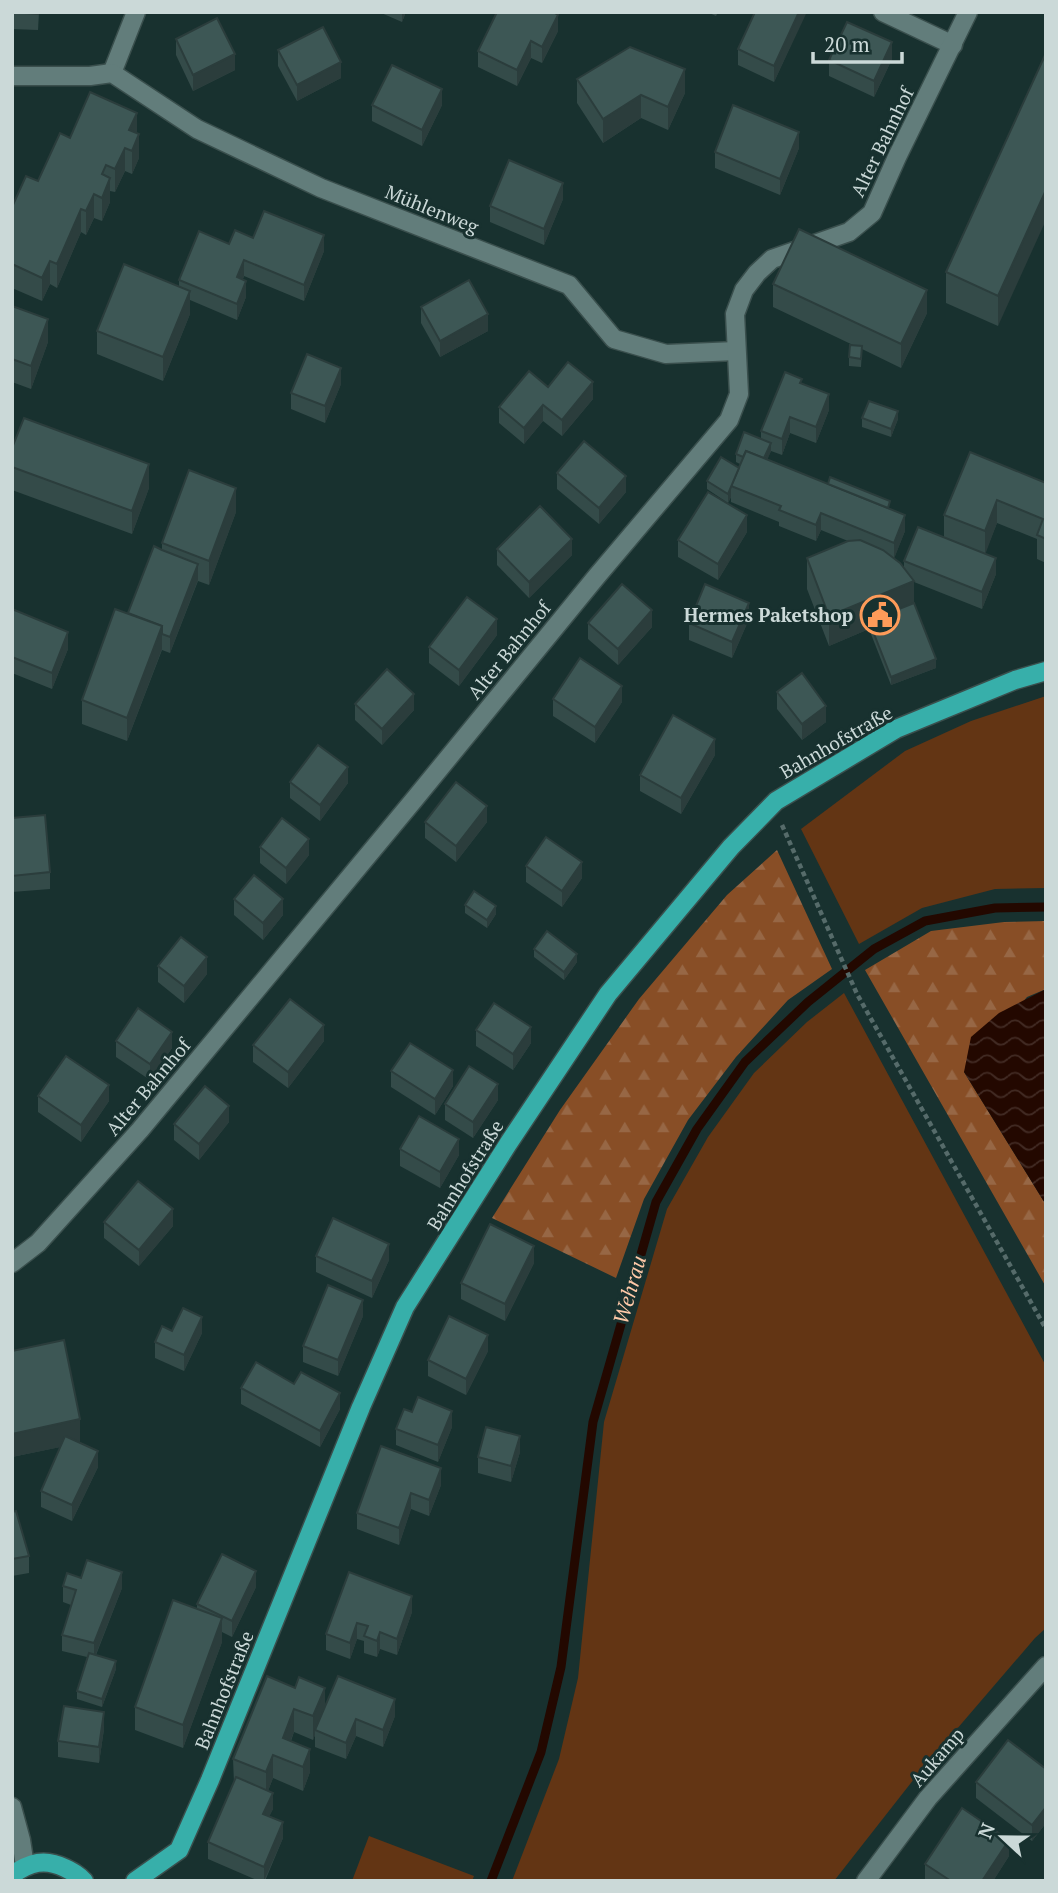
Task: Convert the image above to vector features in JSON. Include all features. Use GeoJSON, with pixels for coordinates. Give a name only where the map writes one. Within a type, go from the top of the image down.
{"type":"FeatureCollection","features":[{"type":"Feature","properties":{"kind":"main road","name":"Bahnhofstraße"},"geometry":{"type":"LineString","coordinates":[[135,1881],[179,1850],[405,1307],[608,994],[731,847],[776,801],[896,729],[1015,680],[1046,671]]}},
{"type":"Feature","properties":{"kind":"main road"},"geometry":{"type":"LineString","coordinates":[[19,1870],[41,1861],[56,1863],[79,1875],[84,1881]]}},
{"type":"Feature","properties":{"kind":"street"},"geometry":{"type":"LineString","coordinates":[[12,76],[90,76],[112,73],[136,12]]}},
{"type":"Feature","properties":{"kind":"street"},"geometry":{"type":"LineString","coordinates":[[883,12],[953,45]]}},
{"type":"Feature","properties":{"kind":"street","name":"Alter Bahnhof"},"geometry":{"type":"LineString","coordinates":[[12,1263],[38,1243],[140,1130],[729,420],[739,394],[735,314],[744,290],[772,259],[849,232],[872,213],[968,12]]}},
{"type":"Feature","properties":{"kind":"street","name":"Mühlenweg"},"geometry":{"type":"LineString","coordinates":[[112,73],[197,129],[321,188],[569,285],[614,339],[666,354],[736,351]]}},
{"type":"Feature","properties":{"kind":"street","name":"Aukamp"},"geometry":{"type":"LineString","coordinates":[[866,1881],[928,1798],[1046,1666]]}},
{"type":"Feature","properties":{"kind":"street"},"geometry":{"type":"LineString","coordinates":[[12,1807],[21,1840],[19,1870]]}},
{"type":"Feature","properties":{"kind":"path"},"geometry":{"type":"LineString","coordinates":[[776,801],[787,838],[857,994],[1046,1329]]}},
{"type":"Feature","properties":{"kind":"shaded area"},"geometry":{"type":"Polygon","coordinates":[[[1046,696],[1046,888],[995,889],[922,908],[859,944],[801,829],[905,751],[971,721],[1046,696]]]}},
{"type":"Feature","properties":{"kind":"shaded area"},"geometry":{"type":"Polygon","coordinates":[[[844,993],[1046,1366],[1046,1628],[914,1779],[834,1881],[512,1881],[559,1759],[578,1678],[604,1422],[667,1209],[708,1137],[754,1073],[807,1022],[844,993]]]}},
{"type":"Feature","properties":{"kind":"shaded area"},"geometry":{"type":"Polygon","coordinates":[[[369,1836],[474,1876],[472,1881],[352,1881],[369,1836]]]}},
{"type":"Feature","properties":{"kind":"green space"},"geometry":{"type":"Polygon","coordinates":[[[777,850],[832,969],[788,1000],[736,1057],[688,1120],[644,1199],[616,1278],[492,1218],[560,1110],[639,999],[727,895],[777,850]]]}},
{"type":"Feature","properties":{"kind":"green space"},"geometry":{"type":"Polygon","coordinates":[[[1046,921],[1046,989],[1027,997],[964,1072],[1046,1205],[1046,1287],[865,970],[931,931],[1004,922],[1046,921]]]}},
{"type":"Feature","properties":{"kind":"water"},"geometry":{"type":"Polygon","coordinates":[[[1046,989],[1046,1205],[964,1072],[971,1037],[999,1013],[1046,989]]]}},
{"type":"Feature","properties":{"kind":"building"},"geometry":{"type":"Polygon","coordinates":[[[497,12],[553,12],[558,15],[542,47],[531,41],[517,70],[478,51],[497,12]]]}},
{"type":"Feature","properties":{"kind":"building"},"geometry":{"type":"Polygon","coordinates":[[[755,12],[799,12],[774,66],[738,49],[755,12]]]}},
{"type":"Feature","properties":{"kind":"building"},"geometry":{"type":"Polygon","coordinates":[[[217,18],[235,54],[193,75],[176,39],[217,18]]]}},
{"type":"Feature","properties":{"kind":"building"},"geometry":{"type":"Polygon","coordinates":[[[847,22],[892,42],[874,81],[829,60],[847,22]]]}},
{"type":"Feature","properties":{"kind":"building"},"geometry":{"type":"Polygon","coordinates":[[[323,27],[341,62],[297,85],[278,50],[323,27]]]}},
{"type":"Feature","properties":{"kind":"building"},"geometry":{"type":"Polygon","coordinates":[[[630,47],[685,69],[668,107],[641,95],[603,119],[577,79],[630,47]]]}},
{"type":"Feature","properties":{"kind":"building"},"geometry":{"type":"Polygon","coordinates":[[[1046,53],[1046,190],[998,296],[946,272],[1046,53]]]}},
{"type":"Feature","properties":{"kind":"building"},"geometry":{"type":"Polygon","coordinates":[[[392,65],[442,89],[422,130],[372,105],[392,65]]]}},
{"type":"Feature","properties":{"kind":"building"},"geometry":{"type":"Polygon","coordinates":[[[90,92],[137,113],[129,130],[139,134],[132,151],[125,148],[115,169],[106,165],[102,174],[110,178],[102,198],[94,194],[86,211],[81,209],[57,264],[50,261],[42,278],[12,264],[12,207],[26,176],[38,181],[60,133],[70,138],[90,92]]]}},
{"type":"Feature","properties":{"kind":"building"},"geometry":{"type":"Polygon","coordinates":[[[733,105],[799,132],[780,179],[715,152],[733,105]]]}},
{"type":"Feature","properties":{"kind":"building"},"geometry":{"type":"Polygon","coordinates":[[[509,160],[563,183],[544,229],[490,206],[509,160]]]}},
{"type":"Feature","properties":{"kind":"building"},"geometry":{"type":"Polygon","coordinates":[[[264,211],[324,235],[304,285],[244,260],[237,277],[246,281],[237,304],[179,280],[199,231],[229,244],[235,230],[253,238],[264,211]]]}},
{"type":"Feature","properties":{"kind":"building"},"geometry":{"type":"Polygon","coordinates":[[[799,229],[927,290],[901,344],[773,284],[799,229]]]}},
{"type":"Feature","properties":{"kind":"building"},"geometry":{"type":"Polygon","coordinates":[[[124,264],[190,291],[163,357],[97,331],[124,264]]]}},
{"type":"Feature","properties":{"kind":"building"},"geometry":{"type":"Polygon","coordinates":[[[469,280],[488,314],[440,341],[421,307],[469,280]]]}},
{"type":"Feature","properties":{"kind":"building"},"geometry":{"type":"Polygon","coordinates":[[[12,306],[48,319],[31,366],[12,359],[12,306]]]}},
{"type":"Feature","properties":{"kind":"building"},"geometry":{"type":"Polygon","coordinates":[[[850,345],[862,346],[861,359],[849,357],[850,345]]]}},
{"type":"Feature","properties":{"kind":"building"},"geometry":{"type":"Polygon","coordinates":[[[307,354],[341,368],[325,406],[291,393],[307,354]]]}},
{"type":"Feature","properties":{"kind":"building"},"geometry":{"type":"Polygon","coordinates":[[[568,362],[593,382],[562,420],[543,405],[524,428],[499,407],[529,371],[548,387],[568,362]]]}},
{"type":"Feature","properties":{"kind":"building"},"geometry":{"type":"Polygon","coordinates":[[[785,372],[802,379],[800,383],[829,394],[816,427],[790,417],[782,439],[761,431],[785,372]]]}},
{"type":"Feature","properties":{"kind":"building"},"geometry":{"type":"Polygon","coordinates":[[[869,401],[898,411],[891,429],[862,418],[869,401]]]}},
{"type":"Feature","properties":{"kind":"building"},"geometry":{"type":"Polygon","coordinates":[[[24,418],[149,464],[132,511],[12,467],[12,448],[24,418]]]}},
{"type":"Feature","properties":{"kind":"building"},"geometry":{"type":"Polygon","coordinates":[[[744,432],[771,443],[764,458],[746,451],[743,457],[736,454],[744,432]]]}},
{"type":"Feature","properties":{"kind":"building"},"geometry":{"type":"Polygon","coordinates":[[[584,441],[626,476],[599,508],[557,473],[584,441]]]}},
{"type":"Feature","properties":{"kind":"building"},"geometry":{"type":"Polygon","coordinates":[[[746,451],[905,515],[894,543],[821,513],[816,525],[779,510],[781,506],[731,486],[746,451]]]}},
{"type":"Feature","properties":{"kind":"building"},"geometry":{"type":"Polygon","coordinates":[[[970,452],[1046,483],[1046,539],[1037,535],[1043,519],[997,500],[985,531],[944,515],[970,452]]]}},
{"type":"Feature","properties":{"kind":"building"},"geometry":{"type":"Polygon","coordinates":[[[721,457],[739,468],[728,494],[707,481],[721,457]]]}},
{"type":"Feature","properties":{"kind":"building"},"geometry":{"type":"Polygon","coordinates":[[[189,470],[236,488],[209,561],[162,543],[189,470]]]}},
{"type":"Feature","properties":{"kind":"building"},"geometry":{"type":"Polygon","coordinates":[[[830,477],[890,501],[888,508],[828,484],[830,477]]]}},
{"type":"Feature","properties":{"kind":"building"},"geometry":{"type":"Polygon","coordinates":[[[708,492],[747,515],[718,564],[678,540],[708,492]]]}},
{"type":"Feature","properties":{"kind":"building"},"geometry":{"type":"Polygon","coordinates":[[[540,506],[572,539],[529,582],[497,549],[540,506]]]}},
{"type":"Feature","properties":{"kind":"building"},"geometry":{"type":"Polygon","coordinates":[[[918,527],[996,558],[982,592],[904,561],[918,527]]]}},
{"type":"Feature","properties":{"kind":"building"},"geometry":{"type":"Polygon","coordinates":[[[860,540],[883,550],[900,563],[914,581],[829,616],[807,558],[848,541],[860,540]]]}},
{"type":"Feature","properties":{"kind":"building"},"geometry":{"type":"Polygon","coordinates":[[[154,546],[198,564],[170,637],[162,634],[162,626],[128,613],[154,546]]]}},
{"type":"Feature","properties":{"kind":"building"},"geometry":{"type":"Polygon","coordinates":[[[622,584],[652,610],[618,649],[588,623],[622,584]]]}},
{"type":"Feature","properties":{"kind":"building"},"geometry":{"type":"Polygon","coordinates":[[[705,584],[749,603],[732,642],[689,623],[705,584]]]}},
{"type":"Feature","properties":{"kind":"building"},"geometry":{"type":"Polygon","coordinates":[[[467,597],[497,619],[459,670],[429,647],[467,597]]]}},
{"type":"Feature","properties":{"kind":"building"},"geometry":{"type":"Polygon","coordinates":[[[914,603],[936,659],[891,677],[869,621],[914,603]]]}},
{"type":"Feature","properties":{"kind":"building"},"geometry":{"type":"Polygon","coordinates":[[[12,609],[68,632],[52,673],[12,657],[12,609]]]}},
{"type":"Feature","properties":{"kind":"building"},"geometry":{"type":"Polygon","coordinates":[[[115,609],[162,626],[127,718],[82,700],[115,609]]]}},
{"type":"Feature","properties":{"kind":"building"},"geometry":{"type":"Polygon","coordinates":[[[580,658],[622,686],[595,727],[553,699],[580,658]]]}},
{"type":"Feature","properties":{"kind":"building"},"geometry":{"type":"Polygon","coordinates":[[[387,669],[414,694],[382,729],[355,704],[387,669]]]}},
{"type":"Feature","properties":{"kind":"building"},"geometry":{"type":"Polygon","coordinates":[[[802,673],[826,706],[802,724],[777,692],[802,673]]]}},
{"type":"Feature","properties":{"kind":"building"},"geometry":{"type":"Polygon","coordinates":[[[673,715],[715,739],[681,798],[640,775],[673,715]]]}},
{"type":"Feature","properties":{"kind":"building"},"geometry":{"type":"Polygon","coordinates":[[[318,745],[348,767],[320,805],[290,782],[318,745]]]}},
{"type":"Feature","properties":{"kind":"building"},"geometry":{"type":"Polygon","coordinates":[[[456,782],[487,806],[456,846],[425,822],[456,782]]]}},
{"type":"Feature","properties":{"kind":"building"},"geometry":{"type":"Polygon","coordinates":[[[45,815],[50,872],[12,876],[12,818],[45,815]]]}},
{"type":"Feature","properties":{"kind":"building"},"geometry":{"type":"Polygon","coordinates":[[[282,818],[309,839],[286,868],[260,847],[282,818]]]}},
{"type":"Feature","properties":{"kind":"building"},"geometry":{"type":"Polygon","coordinates":[[[546,837],[582,862],[562,891],[526,866],[546,837]]]}},
{"type":"Feature","properties":{"kind":"building"},"geometry":{"type":"Polygon","coordinates":[[[254,875],[283,899],[263,923],[234,899],[254,875]]]}},
{"type":"Feature","properties":{"kind":"building"},"geometry":{"type":"Polygon","coordinates":[[[474,891],[496,906],[487,920],[465,905],[474,891]]]}},
{"type":"Feature","properties":{"kind":"building"},"geometry":{"type":"Polygon","coordinates":[[[547,931],[577,954],[564,972],[534,949],[547,931]]]}},
{"type":"Feature","properties":{"kind":"building"},"geometry":{"type":"Polygon","coordinates":[[[181,937],[207,957],[184,986],[158,966],[181,937]]]}},
{"type":"Feature","properties":{"kind":"building"},"geometry":{"type":"Polygon","coordinates":[[[290,999],[324,1025],[288,1072],[253,1045],[290,999]]]}},
{"type":"Feature","properties":{"kind":"building"},"geometry":{"type":"Polygon","coordinates":[[[494,1003],[531,1027],[513,1054],[476,1030],[494,1003]]]}},
{"type":"Feature","properties":{"kind":"building"},"geometry":{"type":"Polygon","coordinates":[[[138,1008],[172,1032],[150,1064],[116,1041],[138,1008]]]}},
{"type":"Feature","properties":{"kind":"building"},"geometry":{"type":"Polygon","coordinates":[[[410,1043],[453,1070],[435,1099],[391,1071],[410,1043]]]}},
{"type":"Feature","properties":{"kind":"building"},"geometry":{"type":"Polygon","coordinates":[[[66,1056],[109,1085],[81,1125],[38,1096],[66,1056]]]}},
{"type":"Feature","properties":{"kind":"building"},"geometry":{"type":"Polygon","coordinates":[[[469,1066],[498,1084],[473,1122],[445,1104],[469,1066]]]}},
{"type":"Feature","properties":{"kind":"building"},"geometry":{"type":"Polygon","coordinates":[[[205,1086],[229,1106],[199,1144],[174,1124],[205,1086]]]}},
{"type":"Feature","properties":{"kind":"building"},"geometry":{"type":"Polygon","coordinates":[[[419,1116],[459,1139],[440,1172],[400,1149],[419,1116]]]}},
{"type":"Feature","properties":{"kind":"building"},"geometry":{"type":"Polygon","coordinates":[[[138,1181],[173,1209],[139,1250],[104,1222],[138,1181]]]}},
{"type":"Feature","properties":{"kind":"building"},"geometry":{"type":"Polygon","coordinates":[[[333,1218],[389,1244],[372,1281],[316,1256],[333,1218]]]}},
{"type":"Feature","properties":{"kind":"building"},"geometry":{"type":"Polygon","coordinates":[[[490,1224],[534,1246],[505,1304],[461,1283],[490,1224]]]}},
{"type":"Feature","properties":{"kind":"building"},"geometry":{"type":"Polygon","coordinates":[[[328,1285],[363,1300],[338,1360],[303,1346],[328,1285]]]}},
{"type":"Feature","properties":{"kind":"building"},"geometry":{"type":"Polygon","coordinates":[[[183,1308],[202,1317],[184,1355],[155,1342],[162,1326],[172,1331],[183,1308]]]}},
{"type":"Feature","properties":{"kind":"building"},"geometry":{"type":"Polygon","coordinates":[[[449,1316],[488,1335],[466,1379],[428,1360],[449,1316]]]}},
{"type":"Feature","properties":{"kind":"building"},"geometry":{"type":"Polygon","coordinates":[[[64,1340],[80,1419],[12,1434],[12,1351],[64,1340]]]}},
{"type":"Feature","properties":{"kind":"building"},"geometry":{"type":"Polygon","coordinates":[[[256,1362],[294,1384],[301,1372],[340,1393],[320,1431],[241,1388],[256,1362]]]}},
{"type":"Feature","properties":{"kind":"building"},"geometry":{"type":"Polygon","coordinates":[[[418,1397],[452,1411],[438,1445],[396,1429],[404,1409],[412,1412],[418,1397]]]}},
{"type":"Feature","properties":{"kind":"building"},"geometry":{"type":"Polygon","coordinates":[[[486,1427],[520,1436],[511,1466],[478,1457],[486,1427]]]}},
{"type":"Feature","properties":{"kind":"building"},"geometry":{"type":"Polygon","coordinates":[[[65,1436],[98,1451],[72,1505],[41,1491],[65,1436]]]}},
{"type":"Feature","properties":{"kind":"building"},"geometry":{"type":"Polygon","coordinates":[[[381,1446],[441,1468],[429,1500],[411,1493],[399,1528],[357,1513],[381,1446]]]}},
{"type":"Feature","properties":{"kind":"building"},"geometry":{"type":"Polygon","coordinates":[[[16,1511],[29,1556],[12,1559],[12,1512],[16,1511]]]}},
{"type":"Feature","properties":{"kind":"building"},"geometry":{"type":"Polygon","coordinates":[[[222,1554],[256,1571],[232,1621],[197,1604],[222,1554]]]}},
{"type":"Feature","properties":{"kind":"building"},"geometry":{"type":"Polygon","coordinates":[[[87,1560],[122,1572],[94,1643],[62,1635],[76,1590],[63,1586],[67,1573],[81,1578],[87,1560]]]}},
{"type":"Feature","properties":{"kind":"building"},"geometry":{"type":"Polygon","coordinates":[[[349,1572],[412,1596],[397,1639],[380,1632],[377,1641],[364,1636],[368,1626],[357,1623],[350,1643],[326,1634],[349,1572]]]}},
{"type":"Feature","properties":{"kind":"building"},"geometry":{"type":"Polygon","coordinates":[[[173,1600],[222,1618],[183,1725],[135,1707],[173,1600]]]}},
{"type":"Feature","properties":{"kind":"building"},"geometry":{"type":"Polygon","coordinates":[[[89,1653],[116,1661],[102,1699],[77,1691],[89,1653]]]}},
{"type":"Feature","properties":{"kind":"building"},"geometry":{"type":"Polygon","coordinates":[[[267,1676],[295,1688],[299,1677],[325,1688],[313,1716],[294,1709],[283,1738],[310,1749],[303,1767],[273,1755],[266,1772],[233,1759],[267,1676]]]}},
{"type":"Feature","properties":{"kind":"building"},"geometry":{"type":"Polygon","coordinates":[[[338,1676],[395,1699],[383,1730],[356,1719],[346,1743],[315,1730],[338,1676]]]}},
{"type":"Feature","properties":{"kind":"building"},"geometry":{"type":"Polygon","coordinates":[[[64,1706],[104,1712],[99,1747],[58,1741],[64,1706]]]}},
{"type":"Feature","properties":{"kind":"building"},"geometry":{"type":"Polygon","coordinates":[[[1008,1740],[1046,1769],[1046,1807],[1032,1825],[976,1782],[1008,1740]]]}},
{"type":"Feature","properties":{"kind":"building"},"geometry":{"type":"Polygon","coordinates":[[[236,1777],[273,1793],[263,1814],[283,1822],[264,1867],[208,1842],[236,1777]]]}},
{"type":"Feature","properties":{"kind":"building"},"geometry":{"type":"Polygon","coordinates":[[[962,1808],[1009,1840],[982,1881],[951,1881],[925,1864],[962,1808]]]}},
{"type":"Feature","properties":{"kind":"waterway","name":"Wehrau"},"geometry":{"type":"LineString","coordinates":[[491,1881],[541,1752],[561,1667],[593,1422],[656,1202],[697,1129],[745,1062],[808,1002],[874,949],[925,921],[995,908],[1046,907]]}},
{"type":"Feature","properties":{"kind":"place","name":"Hermes Paketshop"},"geometry":{"type":"Point","coordinates":[880,615]}}]}
